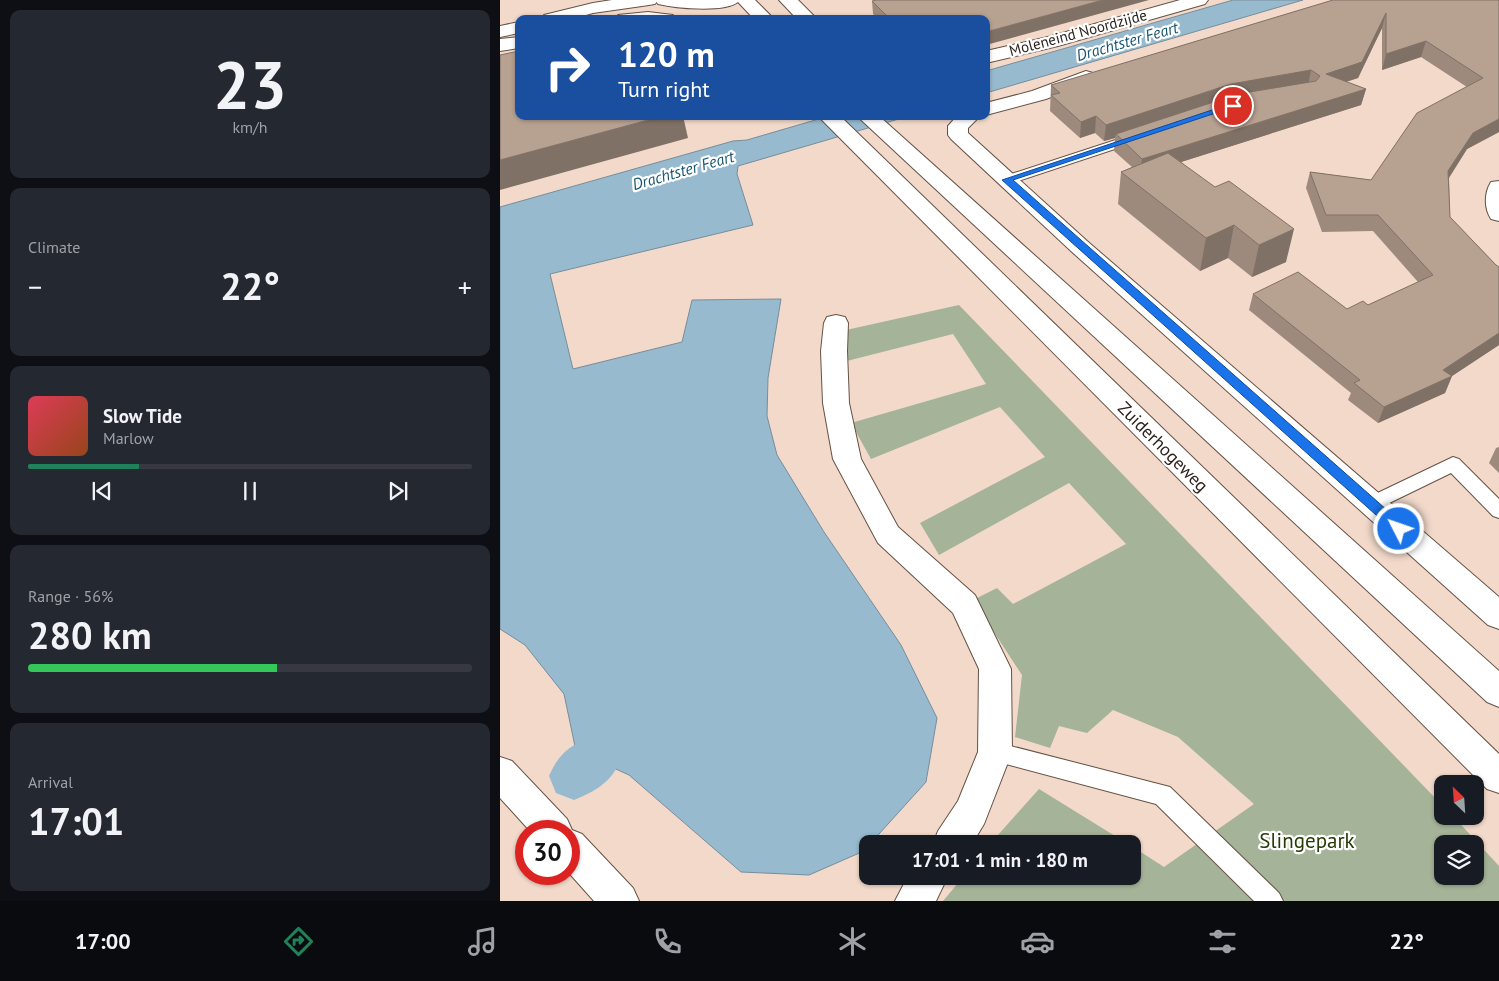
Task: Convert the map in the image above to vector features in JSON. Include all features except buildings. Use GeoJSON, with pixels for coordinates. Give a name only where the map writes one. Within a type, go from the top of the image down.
{"type":"FeatureCollection","features":[{"type":"Feature","properties":{"kind":"street"},"geometry":{"type":"LineString","coordinates":[[563,15],[599,4],[650,0]]}},
{"type":"Feature","properties":{"kind":"street"},"geometry":{"type":"LineString","coordinates":[[664,0],[691,4],[725,1],[733,15]]}},
{"type":"Feature","properties":{"kind":"street"},"geometry":{"type":"LineString","coordinates":[[745,0],[761,15]]}},
{"type":"Feature","properties":{"kind":"street","name":"Moleneind Noordzijde"},"geometry":{"type":"LineString","coordinates":[[990,56],[1052,42],[1199,0]]}},
{"type":"Feature","properties":{"kind":"street"},"geometry":{"type":"LineString","coordinates":[[789,2],[804,15]]}},
{"type":"Feature","properties":{"kind":"street"},"geometry":{"type":"LineString","coordinates":[[500,32],[515,28]]}},
{"type":"Feature","properties":{"kind":"street"},"geometry":{"type":"LineString","coordinates":[[500,45],[515,43]]}},
{"type":"Feature","properties":{"kind":"street"},"geometry":{"type":"LineString","coordinates":[[990,108],[1039,94],[1105,71]]}},
{"type":"Feature","properties":{"kind":"street","name":"Zuiderhogeweg"},"geometry":{"type":"LineString","coordinates":[[832,120],[1499,777]]}},
{"type":"Feature","properties":{"kind":"street"},"geometry":{"type":"LineString","coordinates":[[871,120],[1499,692]]}},
{"type":"Feature","properties":{"kind":"street"},"geometry":{"type":"LineString","coordinates":[[964,126],[1006,180],[1499,616]]}},
{"type":"Feature","properties":{"kind":"street"},"geometry":{"type":"LineString","coordinates":[[1499,187],[1496,195],[1499,214]]}},
{"type":"Feature","properties":{"kind":"street"},"geometry":{"type":"LineString","coordinates":[[836,323],[834,351],[836,403],[847,459],[888,535],[964,604],[995,669],[994,752],[971,812],[957,835]]}},
{"type":"Feature","properties":{"kind":"street"},"geometry":{"type":"LineString","coordinates":[[500,773],[544,820]]}},
{"type":"Feature","properties":{"kind":"street"},"geometry":{"type":"LineString","coordinates":[[580,859],[620,901]]}},
{"type":"Feature","properties":{"kind":"street"},"geometry":{"type":"LineString","coordinates":[[914,901],[924,885]]}},
{"type":"Feature","properties":{"kind":"lane"},"geometry":{"type":"LineString","coordinates":[[1006,180],[1148,133]]}},
{"type":"Feature","properties":{"kind":"lane"},"geometry":{"type":"LineString","coordinates":[[1371,504],[1453,464],[1499,511]]}},
{"type":"Feature","properties":{"kind":"lane"},"geometry":{"type":"LineString","coordinates":[[994,752],[1162,795],[1271,901]]}},
{"type":"Feature","properties":{"kind":"green space","name":"Slingepark"},"geometry":{"type":"Polygon","coordinates":[[[959,305],[1434,797],[1434,825],[1461,825],[1470,835],[1434,835],[1434,885],[1484,885],[1484,850],[1499,866],[1499,901],[943,901],[956,885],[1141,885],[1141,852],[1164,867],[1254,804],[1178,737],[1113,710],[1087,733],[1059,726],[1050,748],[1015,737],[1022,675],[973,600],[997,588],[1013,604],[1126,544],[1069,483],[939,555],[920,523],[1045,457],[1000,407],[871,459],[851,423],[986,384],[953,334],[843,362],[846,330],[959,305]]]}},
{"type":"Feature","properties":{"kind":"green space"},"geometry":{"type":"Polygon","coordinates":[[[1039,789],[1113,835],[998,835],[1039,789]]]}},
{"type":"Feature","properties":{"kind":"water","name":"Drachtster Feart"},"geometry":{"type":"Polygon","coordinates":[[[1233,0],[1303,0],[990,92],[990,70],[1233,0]]]}},
{"type":"Feature","properties":{"kind":"water","name":"Drachtster Feart"},"geometry":{"type":"Polygon","coordinates":[[[815,120],[895,120],[738,166],[737,174],[753,225],[550,274],[573,369],[682,342],[692,300],[781,299],[768,378],[767,416],[777,455],[824,532],[901,645],[937,718],[926,782],[878,835],[859,835],[859,853],[809,875],[741,872],[629,775],[576,751],[564,694],[525,645],[500,629],[500,207],[733,141],[747,140],[815,120]]]}},
{"type":"Feature","properties":{"kind":"waterway"},"geometry":{"type":"LineString","coordinates":[[574,776],[597,758]]}},
{"type":"Feature","properties":{"kind":"route"},"geometry":{"type":"LineString","coordinates":[[1233,106],[1006,180],[1399,529]]}}]}
